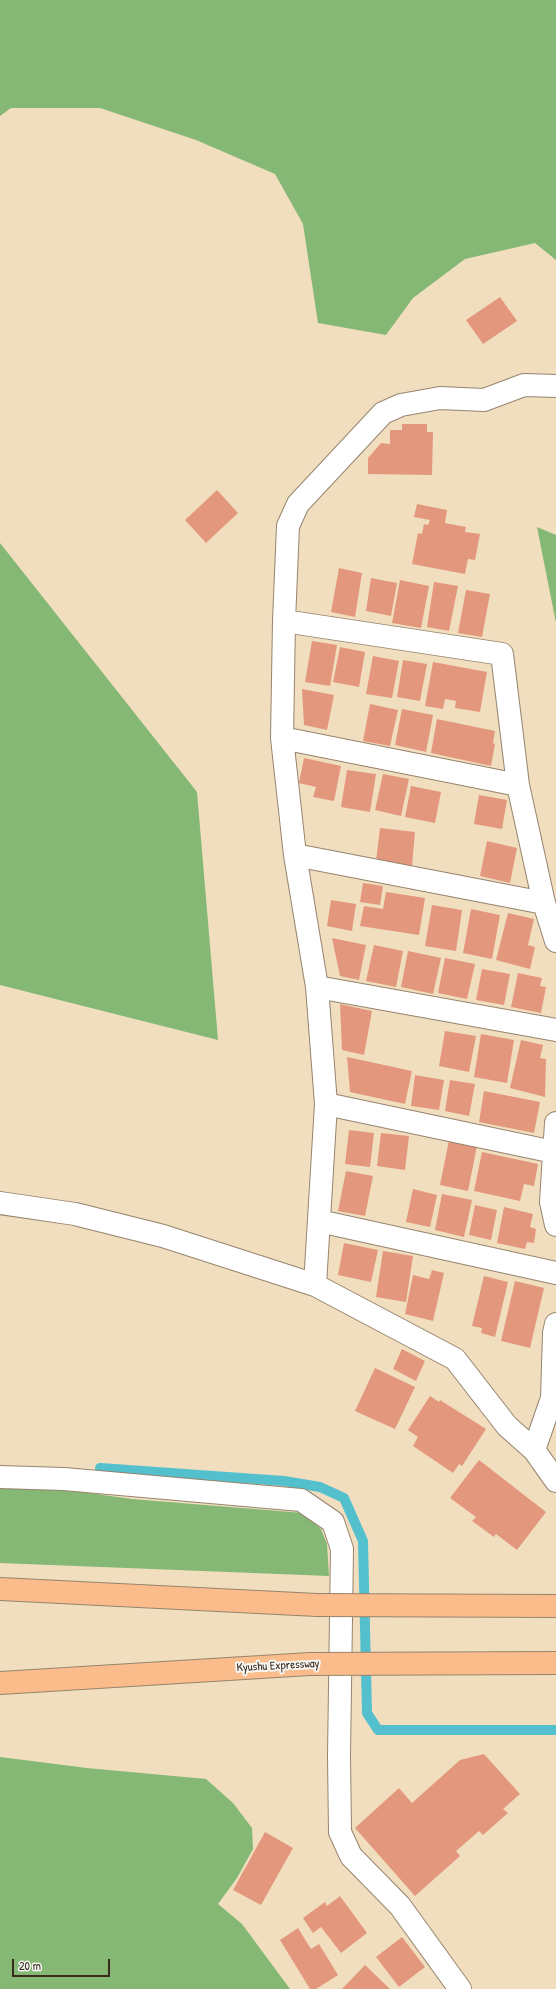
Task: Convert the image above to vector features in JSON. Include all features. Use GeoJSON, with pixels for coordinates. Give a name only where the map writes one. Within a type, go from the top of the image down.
{"type":"FeatureCollection","features":[{"type":"Feature","properties":{"kind":"highway"},"geometry":{"type":"LineString","coordinates":[[0,1589],[316,1605],[556,1606]]}},
{"type":"Feature","properties":{"kind":"highway","name":"Kyushu Expressway"},"geometry":{"type":"LineString","coordinates":[[0,1683],[310,1664],[556,1663]]}},
{"type":"Feature","properties":{"kind":"street"},"geometry":{"type":"LineString","coordinates":[[315,1285],[326,1104],[317,987],[295,855],[282,738],[284,621],[288,526],[298,504],[383,413],[401,405],[440,398],[484,400],[524,385],[556,386]]}},
{"type":"Feature","properties":{"kind":"street"},"geometry":{"type":"LineString","coordinates":[[284,621],[502,654],[518,785],[544,903],[556,941]]}},
{"type":"Feature","properties":{"kind":"street"},"geometry":{"type":"LineString","coordinates":[[282,738],[518,785]]}},
{"type":"Feature","properties":{"kind":"street"},"geometry":{"type":"LineString","coordinates":[[295,855],[544,903]]}},
{"type":"Feature","properties":{"kind":"street"},"geometry":{"type":"LineString","coordinates":[[317,987],[556,1030]]}},
{"type":"Feature","properties":{"kind":"street"},"geometry":{"type":"LineString","coordinates":[[326,1104],[554,1152]]}},
{"type":"Feature","properties":{"kind":"street"},"geometry":{"type":"LineString","coordinates":[[556,1123],[551,1202],[556,1225]]}},
{"type":"Feature","properties":{"kind":"street"},"geometry":{"type":"LineString","coordinates":[[0,1202],[75,1214],[163,1236],[315,1285],[455,1359],[507,1426],[534,1450],[556,1482]]}},
{"type":"Feature","properties":{"kind":"street"},"geometry":{"type":"LineString","coordinates":[[319,1221],[556,1273]]}},
{"type":"Feature","properties":{"kind":"street"},"geometry":{"type":"LineString","coordinates":[[534,1450],[552,1398],[554,1334],[556,1324]]}},
{"type":"Feature","properties":{"kind":"street"},"geometry":{"type":"LineString","coordinates":[[0,1477],[64,1479],[301,1500],[333,1522],[342,1549],[339,1756],[340,1832],[352,1856],[400,1906],[460,1989]]}},
{"type":"Feature","properties":{"kind":"green space"},"geometry":{"type":"Polygon","coordinates":[[[0,0],[556,0],[556,260],[535,243],[465,259],[413,298],[386,335],[318,323],[303,224],[275,174],[196,140],[100,108],[11,108],[0,116],[0,0]]]}},
{"type":"Feature","properties":{"kind":"green space"},"geometry":{"type":"Polygon","coordinates":[[[537,527],[556,535],[556,623],[537,527]]]}},
{"type":"Feature","properties":{"kind":"green space"},"geometry":{"type":"Polygon","coordinates":[[[0,543],[197,792],[218,1040],[0,985],[0,543]]]}},
{"type":"Feature","properties":{"kind":"green space"},"geometry":{"type":"Polygon","coordinates":[[[0,1487],[60,1489],[132,1499],[303,1513],[321,1529],[327,1544],[329,1576],[0,1563],[0,1487]]]}},
{"type":"Feature","properties":{"kind":"green space"},"geometry":{"type":"Polygon","coordinates":[[[0,1757],[87,1768],[206,1779],[233,1803],[252,1828],[253,1849],[237,1878],[218,1904],[242,1924],[290,1989],[0,1989],[0,1757]]]}},
{"type":"Feature","properties":{"kind":"building"},"geometry":{"type":"Polygon","coordinates":[[[500,297],[517,321],[483,344],[466,320],[500,297]]]}},
{"type":"Feature","properties":{"kind":"building"},"geometry":{"type":"Polygon","coordinates":[[[402,424],[427,424],[427,432],[433,432],[432,475],[368,474],[368,458],[381,443],[390,444],[390,430],[402,430],[402,424]]]}},
{"type":"Feature","properties":{"kind":"building"},"geometry":{"type":"Polygon","coordinates":[[[217,490],[238,513],[206,543],[185,520],[217,490]]]}},
{"type":"Feature","properties":{"kind":"building"},"geometry":{"type":"Polygon","coordinates":[[[417,504],[447,510],[445,523],[466,527],[465,532],[480,534],[475,560],[468,559],[465,574],[412,564],[418,533],[422,534],[424,524],[428,525],[430,520],[414,517],[417,504]]]}},
{"type":"Feature","properties":{"kind":"building"},"geometry":{"type":"Polygon","coordinates":[[[339,568],[362,573],[355,617],[331,612],[339,568]]]}},
{"type":"Feature","properties":{"kind":"building"},"geometry":{"type":"Polygon","coordinates":[[[371,578],[397,583],[391,616],[366,611],[371,578]]]}},
{"type":"Feature","properties":{"kind":"building"},"geometry":{"type":"Polygon","coordinates":[[[400,580],[429,586],[421,628],[392,623],[400,580]]]}},
{"type":"Feature","properties":{"kind":"building"},"geometry":{"type":"Polygon","coordinates":[[[434,582],[458,586],[449,631],[427,627],[434,582]]]}},
{"type":"Feature","properties":{"kind":"building"},"geometry":{"type":"Polygon","coordinates":[[[466,590],[490,594],[482,637],[458,633],[466,590]]]}},
{"type":"Feature","properties":{"kind":"building"},"geometry":{"type":"Polygon","coordinates":[[[312,641],[337,645],[330,686],[305,682],[312,641]]]}},
{"type":"Feature","properties":{"kind":"building"},"geometry":{"type":"Polygon","coordinates":[[[340,647],[365,652],[359,687],[333,682],[340,647]]]}},
{"type":"Feature","properties":{"kind":"building"},"geometry":{"type":"Polygon","coordinates":[[[373,656],[399,661],[392,698],[366,694],[373,656]]]}},
{"type":"Feature","properties":{"kind":"building"},"geometry":{"type":"Polygon","coordinates":[[[403,660],[427,664],[420,701],[397,697],[403,660]]]}},
{"type":"Feature","properties":{"kind":"building"},"geometry":{"type":"Polygon","coordinates":[[[433,662],[487,672],[480,712],[455,708],[456,701],[445,699],[443,709],[425,706],[433,662]]]}},
{"type":"Feature","properties":{"kind":"building"},"geometry":{"type":"Polygon","coordinates":[[[302,689],[334,695],[327,730],[304,725],[302,689]]]}},
{"type":"Feature","properties":{"kind":"building"},"geometry":{"type":"Polygon","coordinates":[[[370,704],[398,710],[390,746],[363,741],[370,704]]]}},
{"type":"Feature","properties":{"kind":"building"},"geometry":{"type":"Polygon","coordinates":[[[402,709],[433,715],[426,752],[395,745],[402,709]]]}},
{"type":"Feature","properties":{"kind":"building"},"geometry":{"type":"Polygon","coordinates":[[[437,719],[495,731],[493,743],[495,744],[491,766],[431,753],[437,719]]]}},
{"type":"Feature","properties":{"kind":"building"},"geometry":{"type":"Polygon","coordinates":[[[304,758],[341,766],[334,801],[313,797],[316,787],[299,783],[304,758]]]}},
{"type":"Feature","properties":{"kind":"building"},"geometry":{"type":"Polygon","coordinates":[[[347,770],[376,774],[370,812],[341,807],[347,770]]]}},
{"type":"Feature","properties":{"kind":"building"},"geometry":{"type":"Polygon","coordinates":[[[383,774],[409,779],[401,816],[375,810],[383,774]]]}},
{"type":"Feature","properties":{"kind":"building"},"geometry":{"type":"Polygon","coordinates":[[[411,786],[441,792],[435,823],[405,817],[411,786]]]}},
{"type":"Feature","properties":{"kind":"building"},"geometry":{"type":"Polygon","coordinates":[[[479,795],[507,800],[502,829],[474,824],[479,795]]]}},
{"type":"Feature","properties":{"kind":"building"},"geometry":{"type":"Polygon","coordinates":[[[380,828],[415,832],[412,866],[376,861],[380,828]]]}},
{"type":"Feature","properties":{"kind":"building"},"geometry":{"type":"Polygon","coordinates":[[[487,841],[517,848],[510,883],[480,876],[487,841]]]}},
{"type":"Feature","properties":{"kind":"building"},"geometry":{"type":"Polygon","coordinates":[[[363,883],[383,886],[380,905],[360,902],[363,883]]]}},
{"type":"Feature","properties":{"kind":"building"},"geometry":{"type":"Polygon","coordinates":[[[386,892],[425,898],[419,935],[360,926],[364,906],[383,909],[386,892]]]}},
{"type":"Feature","properties":{"kind":"building"},"geometry":{"type":"Polygon","coordinates":[[[331,900],[356,904],[352,931],[327,926],[331,900]]]}},
{"type":"Feature","properties":{"kind":"building"},"geometry":{"type":"Polygon","coordinates":[[[432,905],[462,910],[456,951],[425,946],[432,905]]]}},
{"type":"Feature","properties":{"kind":"building"},"geometry":{"type":"Polygon","coordinates":[[[471,909],[500,915],[492,959],[463,953],[471,909]]]}},
{"type":"Feature","properties":{"kind":"building"},"geometry":{"type":"Polygon","coordinates":[[[508,913],[534,919],[528,945],[535,947],[530,969],[496,960],[508,913]]]}},
{"type":"Feature","properties":{"kind":"building"},"geometry":{"type":"Polygon","coordinates":[[[332,938],[366,945],[359,980],[340,976],[332,938]]]}},
{"type":"Feature","properties":{"kind":"building"},"geometry":{"type":"Polygon","coordinates":[[[374,945],[403,951],[396,987],[366,981],[374,945]]]}},
{"type":"Feature","properties":{"kind":"building"},"geometry":{"type":"Polygon","coordinates":[[[408,951],[441,958],[433,994],[401,987],[408,951]]]}},
{"type":"Feature","properties":{"kind":"building"},"geometry":{"type":"Polygon","coordinates":[[[445,958],[475,964],[467,999],[438,993],[445,958]]]}},
{"type":"Feature","properties":{"kind":"building"},"geometry":{"type":"Polygon","coordinates":[[[482,969],[510,974],[504,1005],[476,1000],[482,969]]]}},
{"type":"Feature","properties":{"kind":"building"},"geometry":{"type":"Polygon","coordinates":[[[518,973],[542,978],[540,986],[546,987],[541,1013],[511,1007],[518,973]]]}},
{"type":"Feature","properties":{"kind":"building"},"geometry":{"type":"Polygon","coordinates":[[[340,1004],[372,1011],[364,1055],[342,1050],[340,1004]]]}},
{"type":"Feature","properties":{"kind":"building"},"geometry":{"type":"Polygon","coordinates":[[[445,1031],[476,1036],[469,1072],[439,1066],[445,1031]]]}},
{"type":"Feature","properties":{"kind":"building"},"geometry":{"type":"Polygon","coordinates":[[[481,1034],[514,1040],[507,1083],[474,1077],[481,1034]]]}},
{"type":"Feature","properties":{"kind":"building"},"geometry":{"type":"Polygon","coordinates":[[[521,1040],[543,1045],[540,1058],[546,1059],[545,1097],[510,1088],[521,1040]]]}},
{"type":"Feature","properties":{"kind":"building"},"geometry":{"type":"Polygon","coordinates":[[[347,1057],[412,1071],[405,1104],[350,1092],[347,1057]]]}},
{"type":"Feature","properties":{"kind":"building"},"geometry":{"type":"Polygon","coordinates":[[[415,1075],[444,1080],[439,1110],[411,1106],[415,1075]]]}},
{"type":"Feature","properties":{"kind":"building"},"geometry":{"type":"Polygon","coordinates":[[[450,1080],[475,1084],[469,1116],[445,1111],[450,1080]]]}},
{"type":"Feature","properties":{"kind":"building"},"geometry":{"type":"Polygon","coordinates":[[[484,1091],[540,1102],[534,1133],[479,1122],[484,1091]]]}},
{"type":"Feature","properties":{"kind":"building"},"geometry":{"type":"Polygon","coordinates":[[[349,1130],[374,1133],[370,1167],[345,1164],[349,1130]]]}},
{"type":"Feature","properties":{"kind":"building"},"geometry":{"type":"Polygon","coordinates":[[[381,1133],[409,1136],[405,1170],[377,1166],[381,1133]]]}},
{"type":"Feature","properties":{"kind":"building"},"geometry":{"type":"Polygon","coordinates":[[[449,1140],[477,1146],[468,1191],[440,1185],[449,1140]]]}},
{"type":"Feature","properties":{"kind":"building"},"geometry":{"type":"Polygon","coordinates":[[[482,1152],[538,1164],[534,1186],[524,1184],[520,1201],[474,1191],[482,1152]]]}},
{"type":"Feature","properties":{"kind":"building"},"geometry":{"type":"Polygon","coordinates":[[[346,1171],[373,1176],[365,1216],[338,1211],[346,1171]]]}},
{"type":"Feature","properties":{"kind":"building"},"geometry":{"type":"Polygon","coordinates":[[[413,1189],[437,1195],[430,1227],[406,1222],[413,1189]]]}},
{"type":"Feature","properties":{"kind":"building"},"geometry":{"type":"Polygon","coordinates":[[[442,1194],[472,1200],[464,1237],[435,1230],[442,1194]]]}},
{"type":"Feature","properties":{"kind":"building"},"geometry":{"type":"Polygon","coordinates":[[[475,1205],[497,1210],[491,1240],[469,1235],[475,1205]]]}},
{"type":"Feature","properties":{"kind":"building"},"geometry":{"type":"Polygon","coordinates":[[[504,1207],[533,1214],[530,1227],[536,1229],[534,1243],[527,1242],[525,1249],[497,1243],[504,1207]]]}},
{"type":"Feature","properties":{"kind":"building"},"geometry":{"type":"Polygon","coordinates":[[[344,1243],[378,1250],[371,1282],[338,1275],[344,1243]]]}},
{"type":"Feature","properties":{"kind":"building"},"geometry":{"type":"Polygon","coordinates":[[[383,1251],[413,1256],[406,1302],[376,1297],[383,1251]]]}},
{"type":"Feature","properties":{"kind":"building"},"geometry":{"type":"Polygon","coordinates":[[[432,1270],[444,1273],[433,1321],[405,1314],[413,1275],[429,1279],[432,1270]]]}},
{"type":"Feature","properties":{"kind":"building"},"geometry":{"type":"Polygon","coordinates":[[[484,1276],[508,1282],[495,1337],[481,1333],[482,1328],[472,1326],[484,1276]]]}},
{"type":"Feature","properties":{"kind":"building"},"geometry":{"type":"Polygon","coordinates":[[[515,1281],[544,1288],[530,1348],[501,1341],[515,1281]]]}},
{"type":"Feature","properties":{"kind":"building"},"geometry":{"type":"Polygon","coordinates":[[[402,1349],[425,1361],[416,1381],[393,1369],[402,1349]]]}},
{"type":"Feature","properties":{"kind":"building"},"geometry":{"type":"Polygon","coordinates":[[[375,1368],[415,1387],[395,1429],[355,1411],[375,1368]]]}},
{"type":"Feature","properties":{"kind":"building"},"geometry":{"type":"Polygon","coordinates":[[[430,1396],[439,1402],[440,1400],[486,1429],[462,1466],[459,1464],[453,1473],[413,1446],[418,1437],[408,1430],[430,1396]]]}},
{"type":"Feature","properties":{"kind":"building"},"geometry":{"type":"Polygon","coordinates":[[[479,1460],[546,1512],[517,1550],[496,1534],[494,1537],[472,1521],[476,1517],[450,1498],[479,1460]]]}},
{"type":"Feature","properties":{"kind":"building"},"geometry":{"type":"Polygon","coordinates":[[[484,1754],[520,1794],[503,1809],[508,1813],[483,1835],[479,1831],[456,1851],[460,1856],[415,1896],[355,1828],[399,1788],[412,1803],[460,1760],[484,1754]]]}},
{"type":"Feature","properties":{"kind":"building"},"geometry":{"type":"Polygon","coordinates":[[[265,1832],[293,1848],[261,1905],[233,1890],[265,1832]]]}},
{"type":"Feature","properties":{"kind":"building"},"geometry":{"type":"Polygon","coordinates":[[[340,1896],[367,1933],[341,1953],[321,1927],[313,1933],[303,1918],[325,1902],[327,1906],[340,1896]]]}},
{"type":"Feature","properties":{"kind":"building"},"geometry":{"type":"Polygon","coordinates":[[[298,1928],[311,1949],[319,1944],[338,1975],[316,1989],[310,1989],[280,1940],[298,1928]]]}},
{"type":"Feature","properties":{"kind":"building"},"geometry":{"type":"Polygon","coordinates":[[[402,1937],[425,1967],[399,1987],[376,1957],[402,1937]]]}},
{"type":"Feature","properties":{"kind":"building"},"geometry":{"type":"Polygon","coordinates":[[[365,1965],[390,1989],[342,1989],[365,1965]]]}},
{"type":"Feature","properties":{"kind":"waterway"},"geometry":{"type":"LineString","coordinates":[[100,1468],[284,1481],[320,1487],[344,1498],[363,1541],[367,1713],[378,1730],[556,1730]]}}]}
